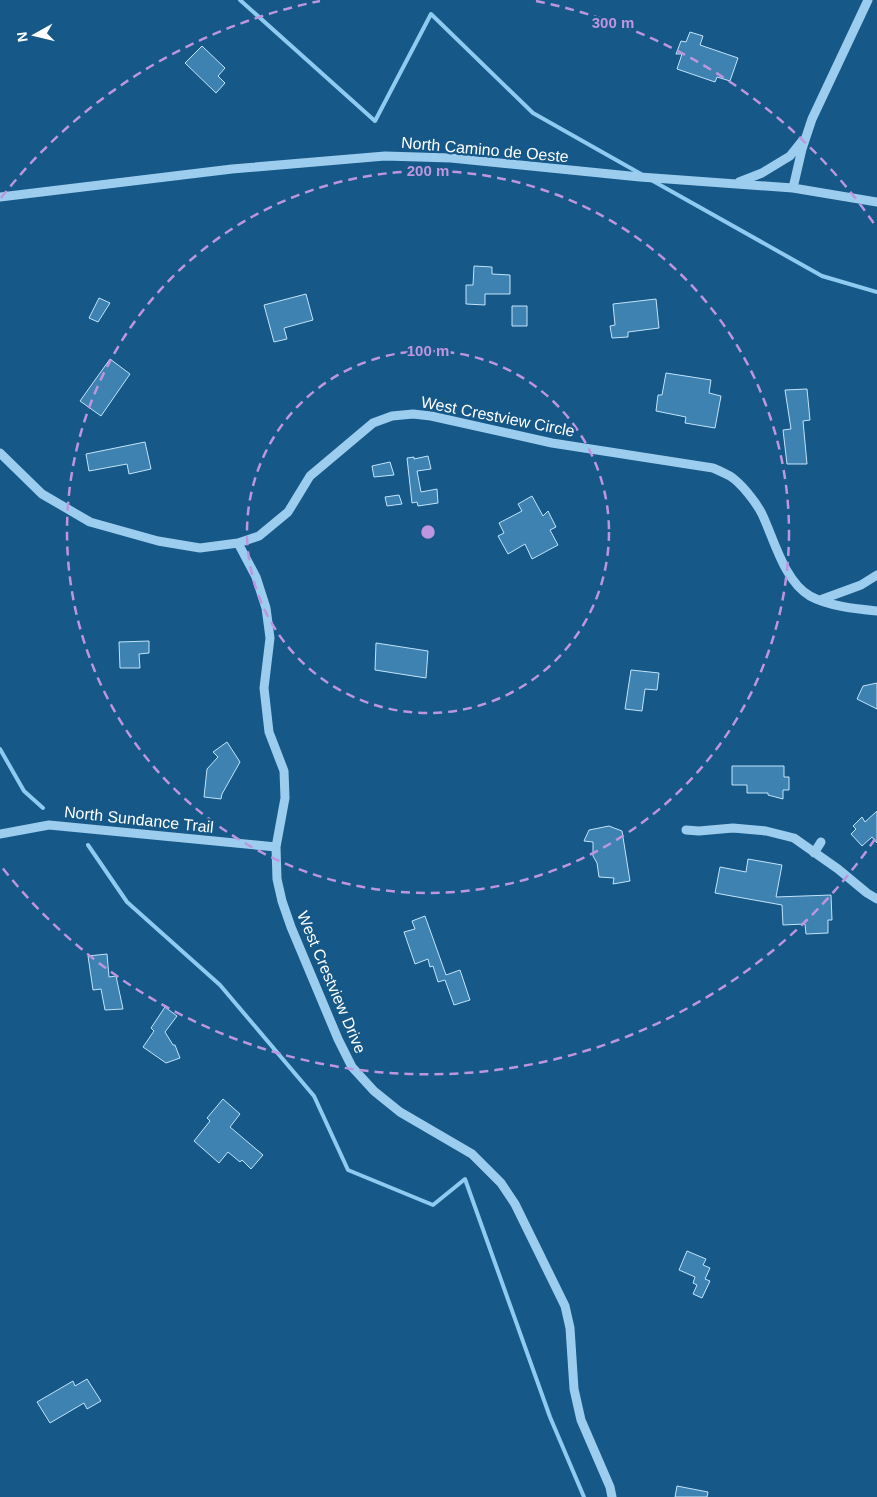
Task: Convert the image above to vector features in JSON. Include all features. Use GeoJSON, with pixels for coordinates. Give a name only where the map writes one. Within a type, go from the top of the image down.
{"type":"FeatureCollection","features":[{"type":"Feature","properties":{"kind":"street"},"geometry":{"type":"LineString","coordinates":[[794,188],[802,149],[812,119],[868,0]]}},
{"type":"Feature","properties":{"kind":"street"},"geometry":{"type":"LineString","coordinates":[[734,184],[762,173],[790,156],[807,135]]}},
{"type":"Feature","properties":{"kind":"street","name":"North Camino de Oeste"},"geometry":{"type":"LineString","coordinates":[[0,197],[232,169],[385,156],[451,158],[640,177],[794,188],[877,202]]}},
{"type":"Feature","properties":{"kind":"street","name":"West Crestview Circle"},"geometry":{"type":"LineString","coordinates":[[0,453],[42,494],[90,522],[158,541],[200,548],[238,543],[259,536],[288,512],[310,476],[373,423],[392,416],[413,414],[431,416],[552,443],[713,468],[732,477],[753,500],[761,513],[783,563],[796,584],[809,595],[820,600],[851,608],[877,611]]}},
{"type":"Feature","properties":{"kind":"street","name":"West Crestview Drive"},"geometry":{"type":"LineString","coordinates":[[238,543],[256,577],[266,608],[270,638],[264,688],[269,732],[284,771],[285,798],[276,847],[277,879],[285,910],[315,986],[352,1066],[374,1091],[400,1112],[472,1154],[501,1183],[515,1204],[565,1306],[570,1328],[574,1389],[579,1412],[610,1487],[612,1497]]}},
{"type":"Feature","properties":{"kind":"street"},"geometry":{"type":"LineString","coordinates":[[820,600],[861,584],[877,575]]}},
{"type":"Feature","properties":{"kind":"street","name":"North Sundance Trail"},"geometry":{"type":"LineString","coordinates":[[0,834],[49,825],[276,847]]}},
{"type":"Feature","properties":{"kind":"street"},"geometry":{"type":"LineString","coordinates":[[686,830],[699,831],[733,828],[766,831],[794,838],[877,899]]}},
{"type":"Feature","properties":{"kind":"street"},"geometry":{"type":"LineString","coordinates":[[814,853],[822,842]]}},
{"type":"Feature","properties":{"kind":"building"},"geometry":{"type":"Polygon","coordinates":[[[690,32],[703,36],[700,45],[738,58],[730,81],[717,77],[715,82],[677,69],[682,54],[676,54],[681,41],[686,42],[690,32]]]}},
{"type":"Feature","properties":{"kind":"building"},"geometry":{"type":"Polygon","coordinates":[[[202,46],[225,68],[218,76],[225,83],[216,93],[185,63],[202,46]]]}},
{"type":"Feature","properties":{"kind":"building"},"geometry":{"type":"Polygon","coordinates":[[[474,266],[492,267],[492,274],[510,275],[510,294],[485,294],[485,305],[466,304],[466,285],[473,285],[474,266]]]}},
{"type":"Feature","properties":{"kind":"building"},"geometry":{"type":"Polygon","coordinates":[[[306,294],[313,320],[284,328],[287,339],[274,342],[264,305],[306,294]]]}},
{"type":"Feature","properties":{"kind":"building"},"geometry":{"type":"Polygon","coordinates":[[[99,298],[110,303],[98,322],[89,318],[99,298]]]}},
{"type":"Feature","properties":{"kind":"building"},"geometry":{"type":"Polygon","coordinates":[[[656,299],[659,328],[628,332],[628,337],[612,338],[610,326],[615,325],[613,304],[656,299]]]}},
{"type":"Feature","properties":{"kind":"building"},"geometry":{"type":"Polygon","coordinates":[[[512,306],[527,306],[527,326],[512,326],[512,306]]]}},
{"type":"Feature","properties":{"kind":"building"},"geometry":{"type":"Polygon","coordinates":[[[110,359],[130,374],[101,416],[80,401],[110,359]]]}},
{"type":"Feature","properties":{"kind":"building"},"geometry":{"type":"Polygon","coordinates":[[[666,373],[711,380],[709,393],[721,396],[715,428],[685,423],[686,417],[656,411],[658,395],[662,395],[666,373]]]}},
{"type":"Feature","properties":{"kind":"building"},"geometry":{"type":"Polygon","coordinates":[[[807,389],[810,420],[803,421],[807,464],[787,464],[783,430],[791,429],[785,390],[807,389]]]}},
{"type":"Feature","properties":{"kind":"building"},"geometry":{"type":"Polygon","coordinates":[[[145,442],[151,469],[129,474],[127,464],[89,471],[86,454],[145,442]]]}},
{"type":"Feature","properties":{"kind":"building"},"geometry":{"type":"Polygon","coordinates":[[[428,456],[431,469],[417,471],[421,492],[437,489],[438,503],[418,506],[417,502],[412,503],[407,458],[414,457],[414,459],[428,456]]]}},
{"type":"Feature","properties":{"kind":"building"},"geometry":{"type":"Polygon","coordinates":[[[390,462],[394,475],[374,477],[372,466],[390,462]]]}},
{"type":"Feature","properties":{"kind":"building"},"geometry":{"type":"Polygon","coordinates":[[[399,495],[402,504],[387,506],[385,497],[399,495]]]}},
{"type":"Feature","properties":{"kind":"building"},"geometry":{"type":"Polygon","coordinates":[[[532,496],[543,516],[548,511],[556,527],[550,530],[558,545],[532,559],[525,544],[508,554],[498,536],[504,533],[499,523],[522,511],[518,504],[532,496]]]}},
{"type":"Feature","properties":{"kind":"building"},"geometry":{"type":"Polygon","coordinates":[[[149,641],[149,653],[139,654],[140,668],[120,668],[119,642],[149,641]]]}},
{"type":"Feature","properties":{"kind":"building"},"geometry":{"type":"Polygon","coordinates":[[[376,643],[428,651],[426,678],[375,670],[376,643]]]}},
{"type":"Feature","properties":{"kind":"building"},"geometry":{"type":"Polygon","coordinates":[[[631,670],[659,673],[657,690],[645,689],[642,711],[625,709],[631,670]]]}},
{"type":"Feature","properties":{"kind":"building"},"geometry":{"type":"Polygon","coordinates":[[[877,683],[877,709],[857,699],[863,686],[877,683]]]}},
{"type":"Feature","properties":{"kind":"building"},"geometry":{"type":"Polygon","coordinates":[[[227,742],[240,762],[221,799],[204,797],[207,769],[218,757],[213,752],[227,742]]]}},
{"type":"Feature","properties":{"kind":"building"},"geometry":{"type":"Polygon","coordinates":[[[732,766],[784,766],[784,777],[789,777],[789,790],[783,790],[783,799],[768,795],[768,793],[747,793],[747,785],[732,785],[732,766]]]}},
{"type":"Feature","properties":{"kind":"building"},"geometry":{"type":"Polygon","coordinates":[[[877,811],[877,843],[872,837],[862,846],[851,834],[856,829],[853,826],[862,817],[865,822],[877,811]]]}},
{"type":"Feature","properties":{"kind":"building"},"geometry":{"type":"Polygon","coordinates":[[[609,826],[622,831],[630,881],[613,884],[614,878],[599,877],[597,863],[593,856],[593,842],[584,841],[589,830],[609,826]]]}},
{"type":"Feature","properties":{"kind":"building"},"geometry":{"type":"Polygon","coordinates":[[[748,859],[782,865],[776,897],[831,895],[832,920],[828,920],[828,933],[806,934],[805,924],[783,925],[782,905],[715,893],[720,867],[746,872],[748,859]]]}},
{"type":"Feature","properties":{"kind":"building"},"geometry":{"type":"Polygon","coordinates":[[[425,916],[446,975],[460,970],[470,1000],[454,1005],[445,980],[438,982],[433,966],[430,967],[428,959],[415,964],[404,932],[415,929],[412,921],[425,916]]]}},
{"type":"Feature","properties":{"kind":"building"},"geometry":{"type":"Polygon","coordinates":[[[107,954],[109,977],[116,976],[123,1009],[105,1010],[101,989],[93,990],[88,956],[107,954]]]}},
{"type":"Feature","properties":{"kind":"building"},"geometry":{"type":"Polygon","coordinates":[[[165,1007],[177,1016],[165,1032],[173,1045],[175,1045],[180,1058],[166,1063],[143,1047],[154,1031],[151,1028],[165,1007]]]}},
{"type":"Feature","properties":{"kind":"building"},"geometry":{"type":"Polygon","coordinates":[[[223,1099],[240,1114],[230,1127],[263,1155],[251,1169],[242,1160],[240,1162],[228,1152],[219,1163],[194,1141],[210,1121],[207,1118],[223,1099]]]}},
{"type":"Feature","properties":{"kind":"building"},"geometry":{"type":"Polygon","coordinates":[[[687,1251],[706,1259],[703,1265],[710,1268],[705,1279],[710,1281],[702,1298],[693,1294],[697,1285],[693,1283],[695,1277],[679,1270],[687,1251]]]}},
{"type":"Feature","properties":{"kind":"building"},"geometry":{"type":"Polygon","coordinates":[[[87,1379],[101,1401],[87,1409],[84,1403],[50,1423],[37,1402],[73,1381],[75,1386],[87,1379]]]}},
{"type":"Feature","properties":{"kind":"building"},"geometry":{"type":"Polygon","coordinates":[[[677,1486],[708,1492],[707,1497],[675,1497],[677,1486]]]}},
{"type":"Feature","properties":{"kind":"waterway"},"geometry":{"type":"LineString","coordinates":[[240,0],[375,121],[431,14],[533,113],[641,174]]}},
{"type":"Feature","properties":{"kind":"waterway"},"geometry":{"type":"LineString","coordinates":[[653,181],[822,276],[877,292]]}},
{"type":"Feature","properties":{"kind":"waterway"},"geometry":{"type":"LineString","coordinates":[[0,749],[24,791],[43,808]]}},
{"type":"Feature","properties":{"kind":"waterway"},"geometry":{"type":"LineString","coordinates":[[88,845],[127,902],[220,985],[314,1096],[348,1170],[433,1205],[465,1179],[550,1417],[584,1497]]}}]}
